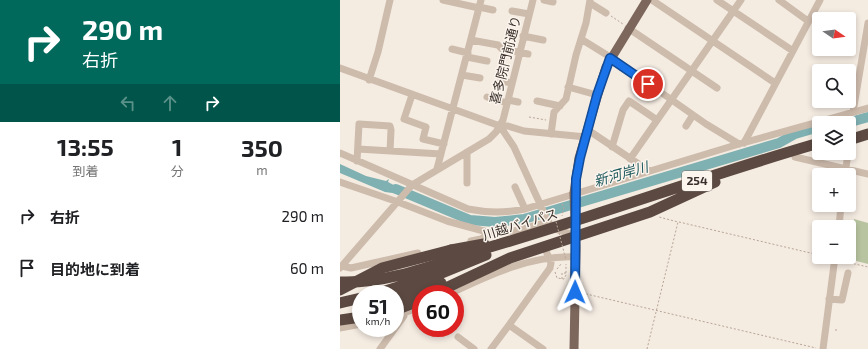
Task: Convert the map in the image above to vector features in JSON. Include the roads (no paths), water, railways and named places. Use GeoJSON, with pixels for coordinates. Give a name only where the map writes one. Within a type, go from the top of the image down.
{"type":"FeatureCollection","features":[{"type":"Feature","properties":{"kind":"highway"},"geometry":{"type":"LineString","coordinates":[[856,136],[868,128]]}},
{"type":"Feature","properties":{"kind":"highway"},"geometry":{"type":"LineString","coordinates":[[856,138],[868,134]]}},
{"type":"Feature","properties":{"kind":"highway","name":"川越バイパス"},"geometry":{"type":"LineString","coordinates":[[340,282],[397,276],[515,241],[550,223],[812,145]]}},
{"type":"Feature","properties":{"kind":"highway","name":"254"},"geometry":{"type":"LineString","coordinates":[[404,295],[576,235],[650,212],[724,179],[812,151]]}},
{"type":"Feature","properties":{"kind":"highway"},"geometry":{"type":"LineString","coordinates":[[468,263],[550,236],[562,234],[576,235]]}},
{"type":"Feature","properties":{"kind":"highway","name":"254"},"geometry":{"type":"LineString","coordinates":[[404,286],[468,263],[515,241]]}},
{"type":"Feature","properties":{"kind":"highway","name":"254"},"geometry":{"type":"LineString","coordinates":[[340,291],[370,273],[388,266],[451,250],[482,244],[489,248]]}},
{"type":"Feature","properties":{"kind":"highway","name":"254"},"geometry":{"type":"LineString","coordinates":[[451,285],[487,267]]}},
{"type":"Feature","properties":{"kind":"highway","name":"254"},"geometry":{"type":"LineString","coordinates":[[340,291],[352,294]]}},
{"type":"Feature","properties":{"kind":"highway","name":"254"},"geometry":{"type":"LineString","coordinates":[[340,303],[352,299]]}},
{"type":"Feature","properties":{"kind":"highway"},"geometry":{"type":"LineString","coordinates":[[340,320],[352,318]]}},
{"type":"Feature","properties":{"kind":"main road"},"geometry":{"type":"LineString","coordinates":[[574,349],[576,235],[574,195],[580,158],[597,95],[610,58],[647,0]]}},
{"type":"Feature","properties":{"kind":"street"},"geometry":{"type":"LineString","coordinates":[[369,80],[378,52],[390,0]]}},
{"type":"Feature","properties":{"kind":"street"},"geometry":{"type":"LineString","coordinates":[[443,0],[479,5],[493,10]]}},
{"type":"Feature","properties":{"kind":"street","name":"喜多院門前通り"},"geometry":{"type":"LineString","coordinates":[[500,126],[508,101],[533,0]]}},
{"type":"Feature","properties":{"kind":"street"},"geometry":{"type":"LineString","coordinates":[[544,0],[553,2]]}},
{"type":"Feature","properties":{"kind":"street"},"geometry":{"type":"LineString","coordinates":[[652,0],[775,83]]}},
{"type":"Feature","properties":{"kind":"street"},"geometry":{"type":"LineString","coordinates":[[717,0],[793,51]]}},
{"type":"Feature","properties":{"kind":"street"},"geometry":{"type":"LineString","coordinates":[[630,159],[741,0]]}},
{"type":"Feature","properties":{"kind":"street"},"geometry":{"type":"LineString","coordinates":[[779,0],[808,21]]}},
{"type":"Feature","properties":{"kind":"street"},"geometry":{"type":"LineString","coordinates":[[741,143],[820,0]]}},
{"type":"Feature","properties":{"kind":"street"},"geometry":{"type":"LineString","coordinates":[[552,134],[554,112],[566,99],[590,1],[606,13]]}},
{"type":"Feature","properties":{"kind":"street"},"geometry":{"type":"LineString","coordinates":[[437,169],[479,5]]}},
{"type":"Feature","properties":{"kind":"street"},"geometry":{"type":"LineString","coordinates":[[512,11],[529,14]]}},
{"type":"Feature","properties":{"kind":"street"},"geometry":{"type":"LineString","coordinates":[[856,82],[868,23]]}},
{"type":"Feature","properties":{"kind":"street"},"geometry":{"type":"LineString","coordinates":[[628,28],[717,88]]}},
{"type":"Feature","properties":{"kind":"street"},"geometry":{"type":"LineString","coordinates":[[523,36],[543,40]]}},
{"type":"Feature","properties":{"kind":"street"},"geometry":{"type":"LineString","coordinates":[[581,39],[693,115],[741,143]]}},
{"type":"Feature","properties":{"kind":"street"},"geometry":{"type":"LineString","coordinates":[[471,40],[498,45],[502,49],[528,54]]}},
{"type":"Feature","properties":{"kind":"street"},"geometry":{"type":"LineString","coordinates":[[452,49],[487,61]]}},
{"type":"Feature","properties":{"kind":"street"},"geometry":{"type":"LineString","coordinates":[[340,68],[369,80],[500,126],[508,126],[524,131],[552,134],[587,133],[649,171]]}},
{"type":"Feature","properties":{"kind":"street"},"geometry":{"type":"LineString","coordinates":[[462,75],[480,78]]}},
{"type":"Feature","properties":{"kind":"street"},"geometry":{"type":"LineString","coordinates":[[501,81],[512,82]]}},
{"type":"Feature","properties":{"kind":"street"},"geometry":{"type":"LineString","coordinates":[[568,87],[597,95]]}},
{"type":"Feature","properties":{"kind":"street"},"geometry":{"type":"LineString","coordinates":[[412,95],[404,119],[426,127],[423,139],[444,144]]}},
{"type":"Feature","properties":{"kind":"street"},"geometry":{"type":"LineString","coordinates":[[487,97],[518,102]]}},
{"type":"Feature","properties":{"kind":"street"},"geometry":{"type":"LineString","coordinates":[[537,101],[560,106]]}},
{"type":"Feature","properties":{"kind":"street"},"geometry":{"type":"LineString","coordinates":[[612,147],[623,110],[629,101],[657,120]]}},
{"type":"Feature","properties":{"kind":"street"},"geometry":{"type":"LineString","coordinates":[[853,108],[853,112]]}},
{"type":"Feature","properties":{"kind":"street"},"geometry":{"type":"LineString","coordinates":[[340,153],[412,186],[468,209],[484,212],[508,212],[542,205],[741,143],[868,108]]}},
{"type":"Feature","properties":{"kind":"street"},"geometry":{"type":"LineString","coordinates":[[686,126],[693,115]]}},
{"type":"Feature","properties":{"kind":"street"},"geometry":{"type":"LineString","coordinates":[[358,161],[359,124],[390,126],[390,151]]}},
{"type":"Feature","properties":{"kind":"street"},"geometry":{"type":"LineString","coordinates":[[341,267],[412,186],[437,169],[489,139],[500,126]]}},
{"type":"Feature","properties":{"kind":"street"},"geometry":{"type":"LineString","coordinates":[[500,126],[514,147],[550,223]]}},
{"type":"Feature","properties":{"kind":"street"},"geometry":{"type":"LineString","coordinates":[[358,149],[441,154]]}},
{"type":"Feature","properties":{"kind":"street"},"geometry":{"type":"LineString","coordinates":[[467,152],[467,183]]}},
{"type":"Feature","properties":{"kind":"street"},"geometry":{"type":"LineString","coordinates":[[795,157],[832,168]]}},
{"type":"Feature","properties":{"kind":"street"},"geometry":{"type":"LineString","coordinates":[[856,173],[868,174]]}},
{"type":"Feature","properties":{"kind":"street"},"geometry":{"type":"LineString","coordinates":[[340,182],[399,201],[448,221],[491,233],[514,231],[550,223],[576,235]]}},
{"type":"Feature","properties":{"kind":"street"},"geometry":{"type":"LineString","coordinates":[[515,187],[525,209]]}},
{"type":"Feature","properties":{"kind":"street"},"geometry":{"type":"LineString","coordinates":[[341,267],[351,268],[481,239],[491,233]]}},
{"type":"Feature","properties":{"kind":"street"},"geometry":{"type":"LineString","coordinates":[[491,349],[550,268],[551,263],[544,246]]}},
{"type":"Feature","properties":{"kind":"street"},"geometry":{"type":"LineString","coordinates":[[464,288],[517,265],[549,257],[576,257]]}},
{"type":"Feature","properties":{"kind":"street"},"geometry":{"type":"LineString","coordinates":[[822,349],[834,264]]}},
{"type":"Feature","properties":{"kind":"street"},"geometry":{"type":"LineString","coordinates":[[829,299],[842,300],[848,273]]}},
{"type":"Feature","properties":{"kind":"street"},"geometry":{"type":"LineString","coordinates":[[508,325],[543,349]]}},
{"type":"Feature","properties":{"kind":"street"},"geometry":{"type":"LineString","coordinates":[[340,328],[352,326]]}},
{"type":"Feature","properties":{"kind":"street"},"geometry":{"type":"LineString","coordinates":[[380,349],[389,337]]}},
{"type":"Feature","properties":{"kind":"street"},"geometry":{"type":"LineString","coordinates":[[458,337],[474,349]]}},
{"type":"Feature","properties":{"kind":"water"},"geometry":{"type":"Polygon","coordinates":[[[340,164],[366,176],[386,181],[389,179],[388,182],[403,190],[400,194],[385,192],[340,173],[340,164]]]}},
{"type":"Feature","properties":{"kind":"waterway","name":"新河岸川"},"geometry":{"type":"LineString","coordinates":[[856,120],[868,117]]}},
{"type":"Feature","properties":{"kind":"waterway","name":"新河岸川"},"geometry":{"type":"LineString","coordinates":[[396,189],[470,220],[495,222],[524,219],[779,143],[795,134],[812,129]]}}]}
